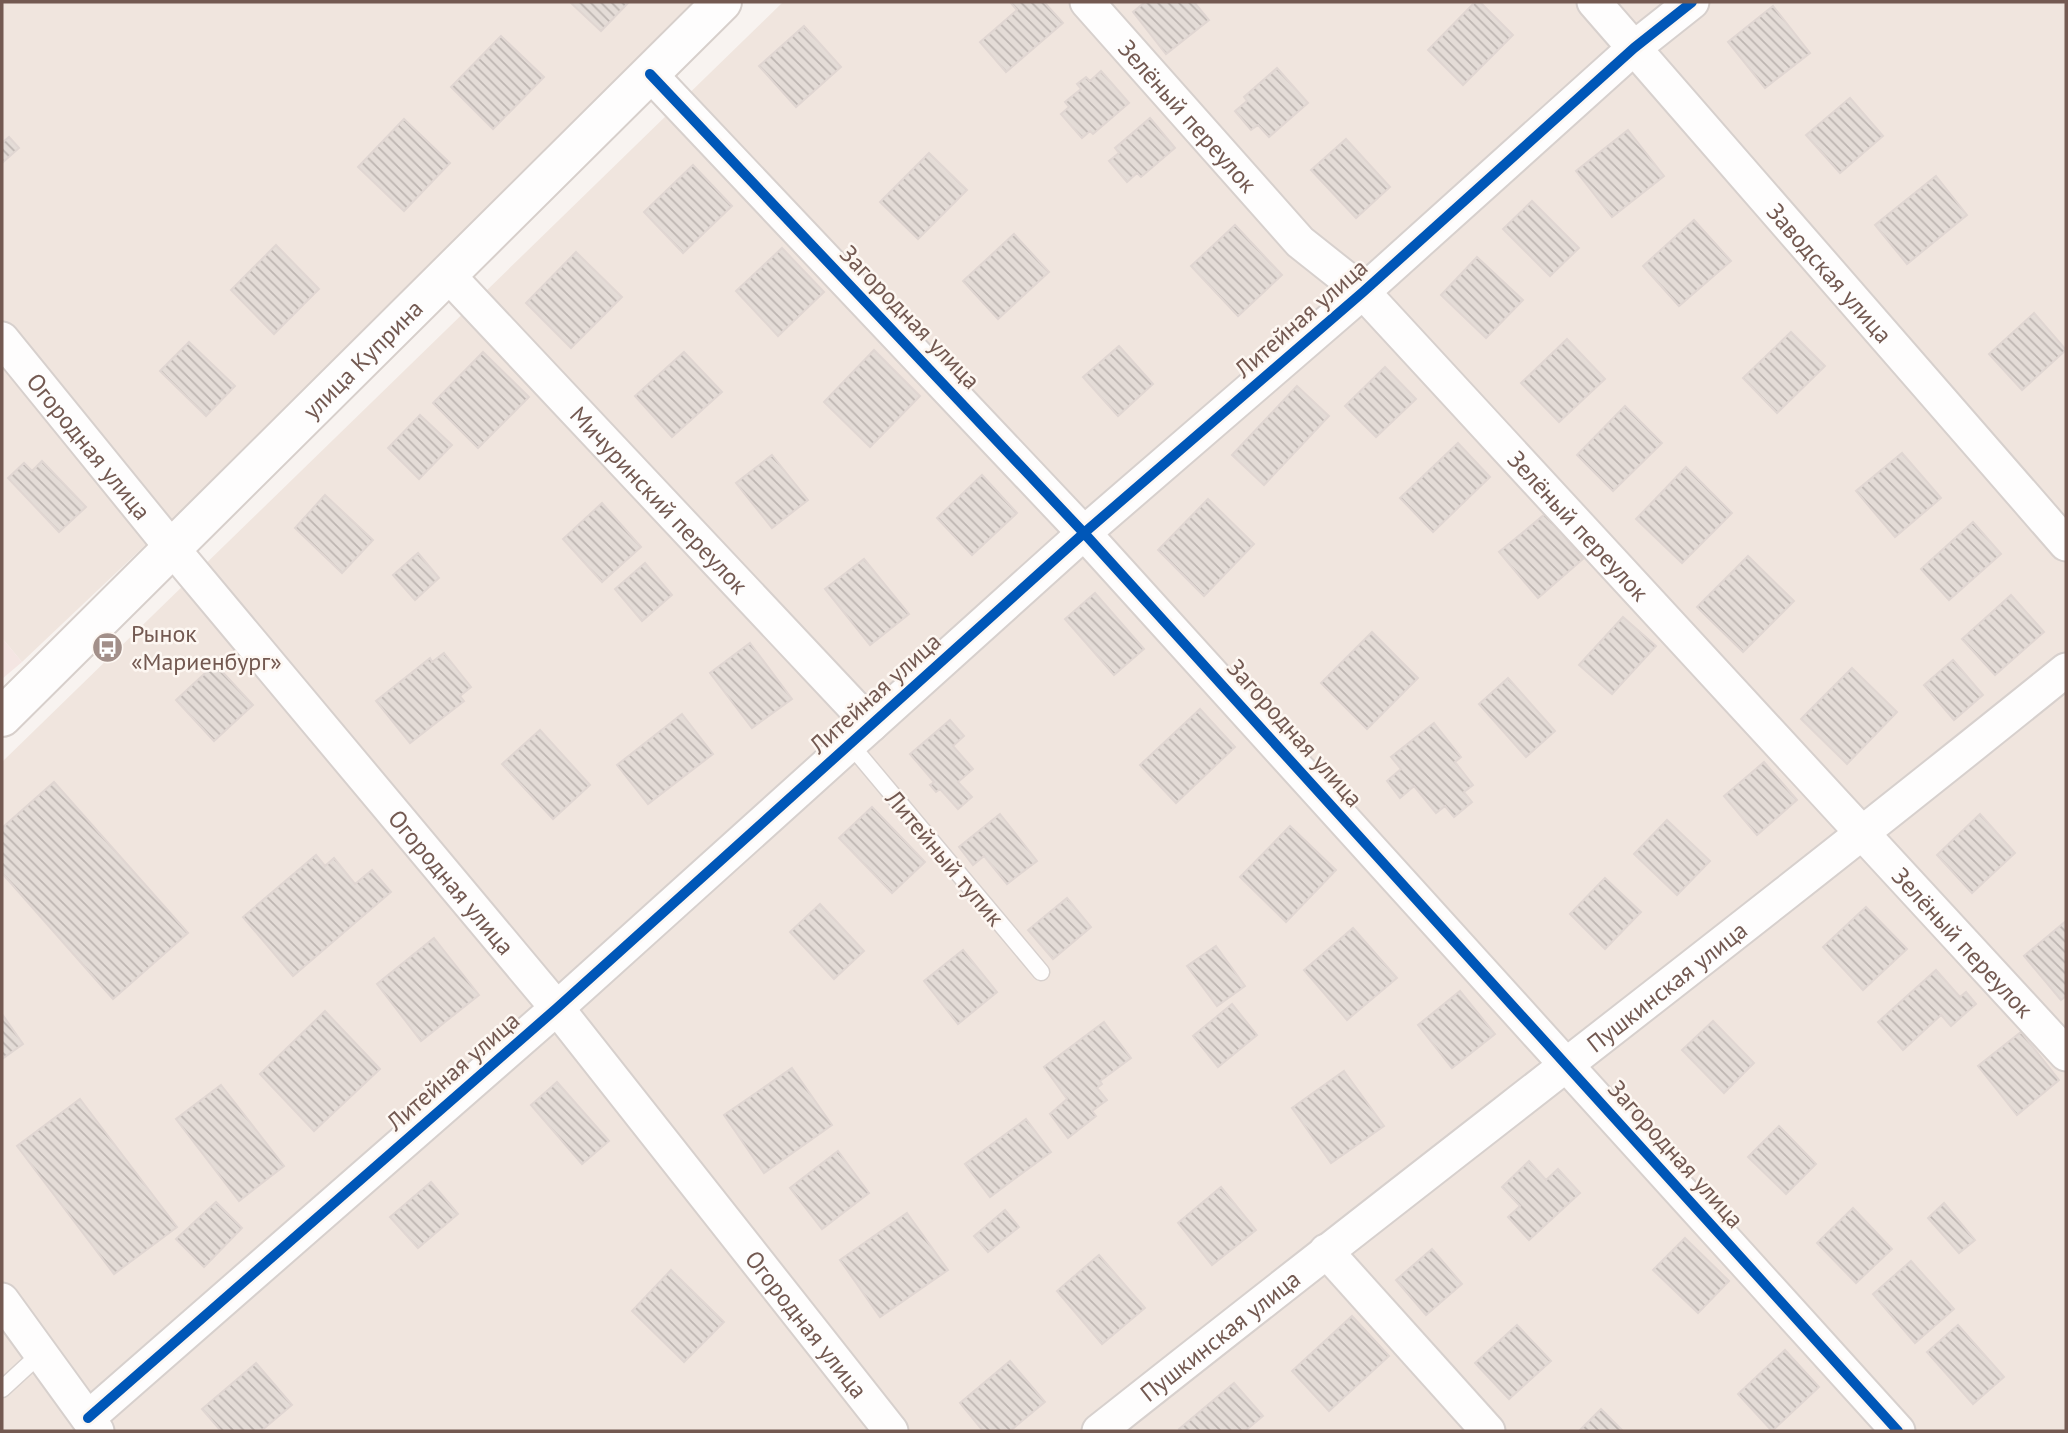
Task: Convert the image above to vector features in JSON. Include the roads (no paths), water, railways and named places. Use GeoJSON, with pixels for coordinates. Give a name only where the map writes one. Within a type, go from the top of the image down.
{"type":"FeatureCollection","features":[{"type":"Feature","properties":{"kind":"street","name":"улица Куприна"},"geometry":{"type":"LineString","coordinates":[[2,717],[722,2]]}},
{"type":"Feature","properties":{"kind":"street","name":"Зелёный переулок"},"geometry":{"type":"LineString","coordinates":[[1087,2],[1300,242],[1363,292],[2066,1054]]}},
{"type":"Feature","properties":{"kind":"street","name":"Заводская улица"},"geometry":{"type":"LineString","coordinates":[[1594,2],[2066,544]]}},
{"type":"Feature","properties":{"kind":"street","name":"Литейная улица"},"geometry":{"type":"LineString","coordinates":[[93,1424],[1084,533],[1363,292],[1634,48],[1692,2]]}},
{"type":"Feature","properties":{"kind":"street","name":"Загородная улица"},"geometry":{"type":"LineString","coordinates":[[650,74],[1084,533],[1898,1431]]}},
{"type":"Feature","properties":{"kind":"street","name":"Мичуринский переулок"},"geometry":{"type":"LineString","coordinates":[[447,274],[861,734]]}},
{"type":"Feature","properties":{"kind":"street","name":"Огородная улица"},"geometry":{"type":"LineString","coordinates":[[2,339],[172,548],[557,1007],[891,1431]]}},
{"type":"Feature","properties":{"kind":"street","name":"Пушкинская улица"},"geometry":{"type":"LineString","coordinates":[[1099,1431],[1864,833],[2066,670]]}},
{"type":"Feature","properties":{"kind":"street"},"geometry":{"type":"LineString","coordinates":[[1326,1251],[1488,1431]]}},
{"type":"Feature","properties":{"kind":"street"},"geometry":{"type":"LineString","coordinates":[[2,1300],[39,1355],[93,1424]]}},
{"type":"Feature","properties":{"kind":"lane","name":"Литейный тупик"},"geometry":{"type":"LineString","coordinates":[[861,734],[1041,972]]}},
{"type":"Feature","properties":{"kind":"lane"},"geometry":{"type":"LineString","coordinates":[[2,1389],[39,1355]]}},
{"type":"Feature","properties":{"kind":"place","name":"Рынок «Мариенбург»"},"geometry":{"type":"Point","coordinates":[108,647]}}]}
